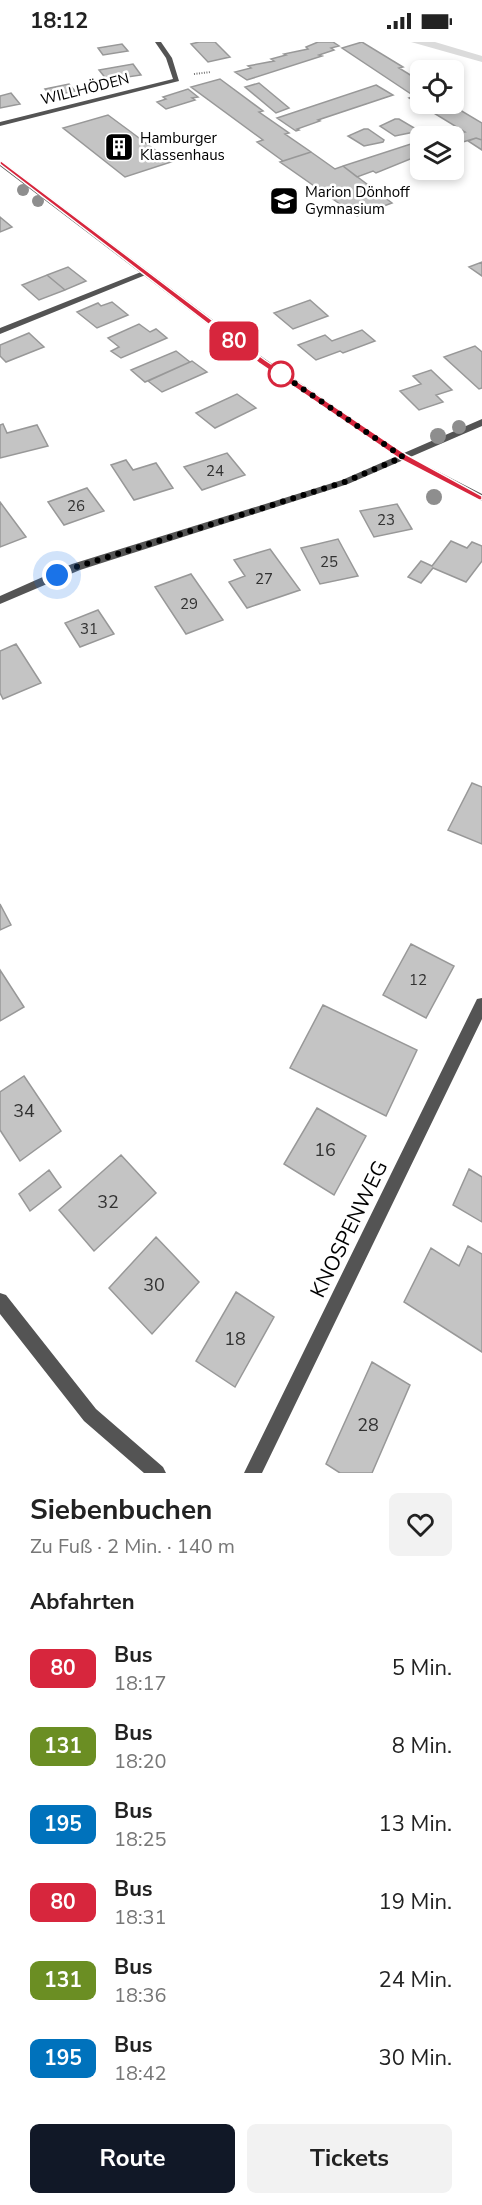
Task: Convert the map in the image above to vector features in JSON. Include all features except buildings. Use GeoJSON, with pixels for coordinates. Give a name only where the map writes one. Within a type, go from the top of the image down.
{"type":"FeatureCollection","features":[{"type":"Feature","properties":{"kind":"street","name":"WILLHÖDEN"},"geometry":{"type":"LineString","coordinates":[[0,124],[177,80],[169,58],[158,42]]}},
{"type":"Feature","properties":{"kind":"street"},"geometry":{"type":"LineString","coordinates":[[0,162],[262,362],[403,457],[482,498]]}},
{"type":"Feature","properties":{"kind":"street"},"geometry":{"type":"LineString","coordinates":[[0,331],[144,274]]}},
{"type":"Feature","properties":{"kind":"street"},"geometry":{"type":"LineString","coordinates":[[0,600],[76,567],[345,482],[482,422]]}},
{"type":"Feature","properties":{"kind":"street","name":"KNOSPENWEG"},"geometry":{"type":"LineString","coordinates":[[253,1473],[482,1004]]}},
{"type":"Feature","properties":{"kind":"street"},"geometry":{"type":"LineString","coordinates":[[0,1301],[90,1415],[157,1473]]}},
{"type":"Feature","properties":{"kind":"shaded area"},"geometry":{"type":"Polygon","coordinates":[[[411,42],[435,42],[482,56],[482,62],[411,42]]]}},
{"type":"Feature","properties":{"kind":"bus line","name":"80"},"geometry":{"type":"LineString","coordinates":[[0,162],[262,362],[403,457],[482,498]]}},
{"type":"Feature","properties":{"kind":"place","name":"Hamburger Klassenhaus"},"geometry":{"type":"Point","coordinates":[119,147]}},
{"type":"Feature","properties":{"kind":"place","name":"Marion Dönhoff Gymnasium"},"geometry":{"type":"Point","coordinates":[284,201]}},
{"type":"Feature","properties":{"kind":"route"},"geometry":{"type":"LineString","coordinates":[[57,575],[345,482],[403,457],[281,374]]}}]}
